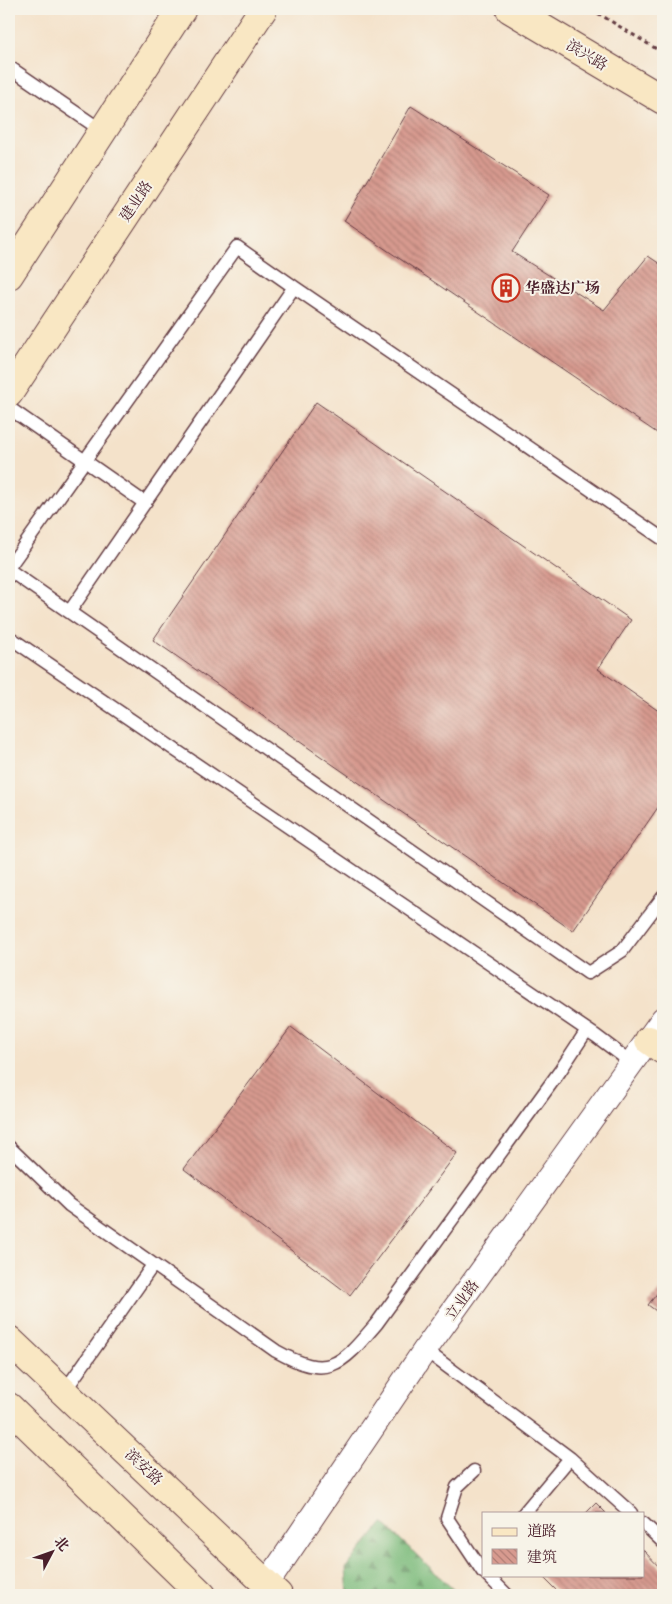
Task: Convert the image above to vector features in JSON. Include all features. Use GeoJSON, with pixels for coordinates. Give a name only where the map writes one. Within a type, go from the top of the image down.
{"type":"FeatureCollection","features":[{"type":"Feature","properties":{"kind":"main road"},"geometry":{"type":"LineString","coordinates":[[9,274],[101,130],[182,9]]}},
{"type":"Feature","properties":{"kind":"main road","name":"建业路"},"geometry":{"type":"LineString","coordinates":[[9,393],[264,9]]}},
{"type":"Feature","properties":{"kind":"main road","name":"滨兴路"},"geometry":{"type":"LineString","coordinates":[[510,9],[663,100]]}},
{"type":"Feature","properties":{"kind":"main road","name":"滨安路"},"geometry":{"type":"LineString","coordinates":[[9,1340],[272,1590]]}},
{"type":"Feature","properties":{"kind":"main road"},"geometry":{"type":"LineString","coordinates":[[9,1407],[202,1595]]}},
{"type":"Feature","properties":{"kind":"street","name":"立业路"},"geometry":{"type":"LineString","coordinates":[[272,1590],[425,1350],[632,1063],[659,1036]]}},
{"type":"Feature","properties":{"kind":"lane"},"geometry":{"type":"LineString","coordinates":[[9,67],[101,130]]}},
{"type":"Feature","properties":{"kind":"lane"},"geometry":{"type":"LineString","coordinates":[[663,539],[237,247],[9,569],[588,973],[622,951],[663,896]]}},
{"type":"Feature","properties":{"kind":"lane"},"geometry":{"type":"LineString","coordinates":[[70,611],[294,287]]}},
{"type":"Feature","properties":{"kind":"lane"},"geometry":{"type":"LineString","coordinates":[[9,408],[145,503]]}},
{"type":"Feature","properties":{"kind":"lane"},"geometry":{"type":"LineString","coordinates":[[9,637],[587,1030],[632,1063]]}},
{"type":"Feature","properties":{"kind":"lane"},"geometry":{"type":"LineString","coordinates":[[9,1147],[69,1205],[276,1351],[296,1362],[311,1367],[324,1367],[341,1361],[377,1323],[560,1071],[587,1030]]}},
{"type":"Feature","properties":{"kind":"lane"},"geometry":{"type":"LineString","coordinates":[[64,1392],[153,1265]]}},
{"type":"Feature","properties":{"kind":"lane"},"geometry":{"type":"LineString","coordinates":[[425,1350],[570,1458],[630,1512]]}},
{"type":"Feature","properties":{"kind":"lane"},"geometry":{"type":"LineString","coordinates":[[525,1512],[570,1458]]}},
{"type":"Feature","properties":{"kind":"lane"},"geometry":{"type":"LineString","coordinates":[[474,1471],[457,1487],[447,1518],[482,1567]]}},
{"type":"Feature","properties":{"kind":"lane"},"geometry":{"type":"LineString","coordinates":[[644,1525],[663,1542]]}},
{"type":"Feature","properties":{"kind":"lane"},"geometry":{"type":"LineString","coordinates":[[490,1576],[507,1595]]}},
{"type":"Feature","properties":{"kind":"path"},"geometry":{"type":"LineString","coordinates":[[591,9],[663,53]]}},
{"type":"Feature","properties":{"kind":"green space"},"geometry":{"type":"Polygon","coordinates":[[[383,1523],[459,1595],[348,1595],[346,1568],[383,1523]]]}},
{"type":"Feature","properties":{"kind":"building","name":"华盛达广场"},"geometry":{"type":"Polygon","coordinates":[[[411,106],[549,195],[512,252],[604,310],[648,256],[663,266],[663,437],[344,221],[411,106]]]}},
{"type":"Feature","properties":{"kind":"building"},"geometry":{"type":"Polygon","coordinates":[[[316,402],[631,620],[598,669],[663,714],[663,800],[573,931],[153,640],[316,402]]]}},
{"type":"Feature","properties":{"kind":"building"},"geometry":{"type":"Polygon","coordinates":[[[291,1027],[457,1153],[350,1295],[184,1169],[291,1027]]]}},
{"type":"Feature","properties":{"kind":"building"},"geometry":{"type":"Polygon","coordinates":[[[663,1286],[663,1316],[648,1305],[663,1286]]]}},
{"type":"Feature","properties":{"kind":"building"},"geometry":{"type":"Polygon","coordinates":[[[596,1503],[605,1512],[587,1512],[596,1503]]]}},
{"type":"Feature","properties":{"kind":"building"},"geometry":{"type":"Polygon","coordinates":[[[644,1551],[663,1571],[663,1595],[561,1595],[542,1576],[644,1576],[644,1551]]]}},
{"type":"Feature","properties":{"kind":"place","name":"华盛达广场"},"geometry":{"type":"Point","coordinates":[506,288]}}]}
